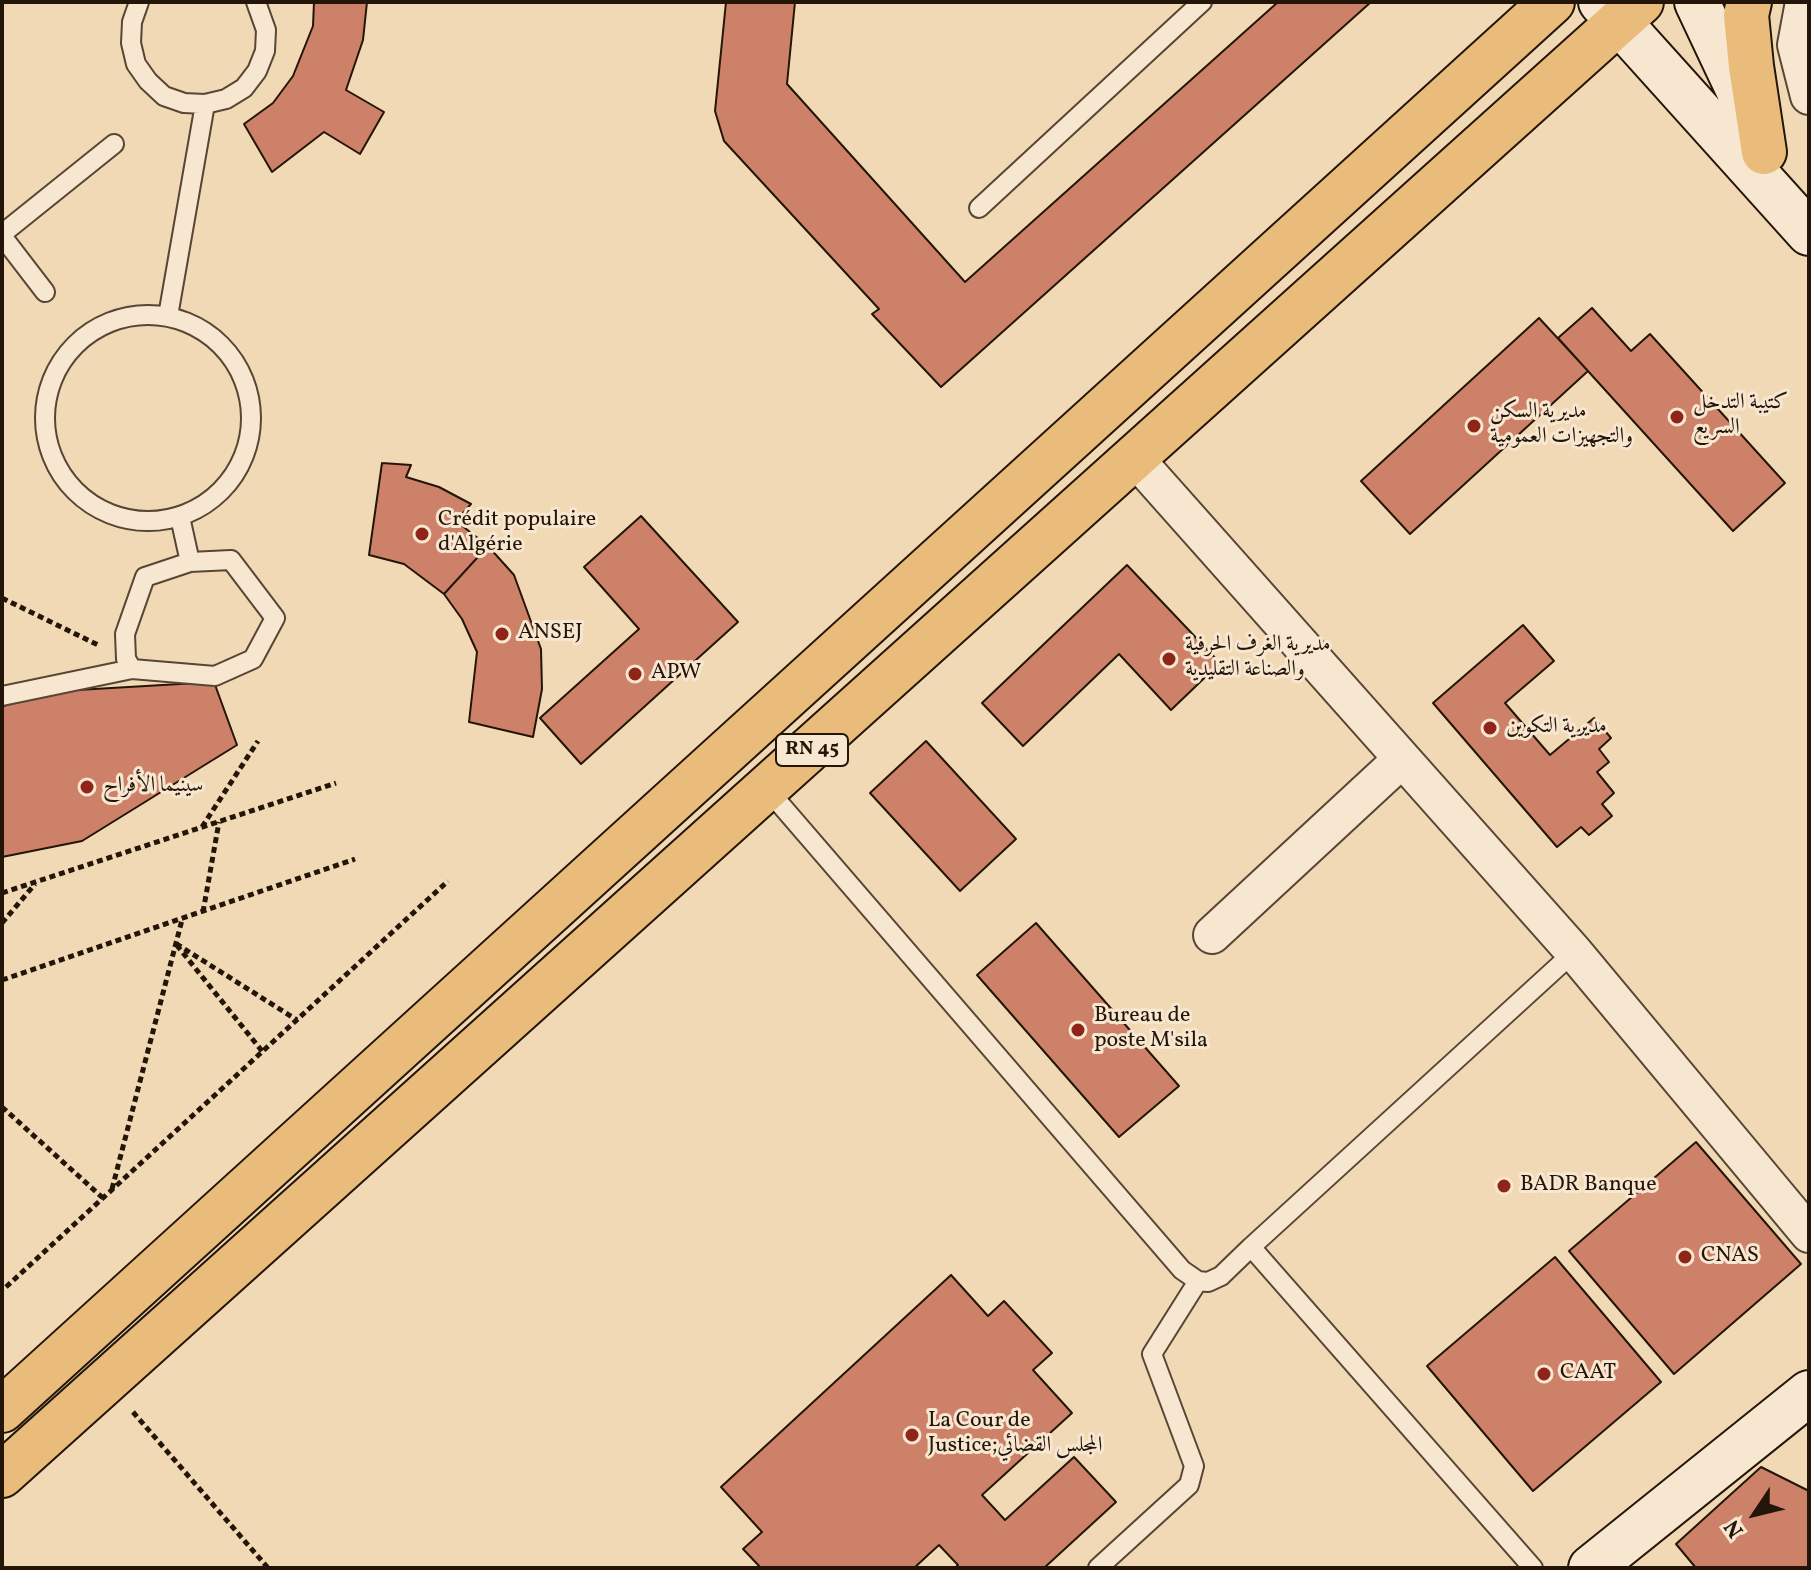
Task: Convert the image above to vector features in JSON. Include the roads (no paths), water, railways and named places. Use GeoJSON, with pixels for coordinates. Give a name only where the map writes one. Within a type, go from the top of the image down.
{"type":"FeatureCollection","features":[{"type":"Feature","properties":{"kind":"main road","name":"RN 45"},"geometry":{"type":"LineString","coordinates":[[2,1410],[1552,2]]}},
{"type":"Feature","properties":{"kind":"main road"},"geometry":{"type":"LineString","coordinates":[[1749,2],[1746,15],[1751,66],[1764,152]]}},
{"type":"Feature","properties":{"kind":"main road","name":"RN 45"},"geometry":{"type":"LineString","coordinates":[[2,1475],[768,790],[1620,9]]}},
{"type":"Feature","properties":{"kind":"main road"},"geometry":{"type":"LineString","coordinates":[[924,571],[961,614]]}},
{"type":"Feature","properties":{"kind":"street"},"geometry":{"type":"LineString","coordinates":[[1697,2],[1752,118],[1779,201]]}},
{"type":"Feature","properties":{"kind":"street"},"geometry":{"type":"LineString","coordinates":[[1804,2],[1796,45],[1809,96]]}},
{"type":"Feature","properties":{"kind":"street"},"geometry":{"type":"LineString","coordinates":[[1620,9],[1809,233]]}},
{"type":"Feature","properties":{"kind":"street"},"geometry":{"type":"LineString","coordinates":[[1133,456],[1574,952],[1809,1234]]}},
{"type":"Feature","properties":{"kind":"street"},"geometry":{"type":"LineString","coordinates":[[1212,935],[1402,759]]}},
{"type":"Feature","properties":{"kind":"street"},"geometry":{"type":"LineString","coordinates":[[1591,1568],[1809,1393]]}},
{"type":"Feature","properties":{"kind":"lane"},"geometry":{"type":"LineString","coordinates":[[139,2],[132,22],[131,43],[136,64],[164,96],[184,103],[205,104],[226,99],[244,88],[257,71],[265,51],[266,30],[256,2]]}},
{"type":"Feature","properties":{"kind":"lane"},"geometry":{"type":"LineString","coordinates":[[979,208],[1202,2]]}},
{"type":"Feature","properties":{"kind":"lane"},"geometry":{"type":"LineString","coordinates":[[168,316],[205,104]]}},
{"type":"Feature","properties":{"kind":"lane"},"geometry":{"type":"LineString","coordinates":[[45,292],[2,235],[114,144]]}},
{"type":"Feature","properties":{"kind":"lane"},"geometry":{"type":"LineString","coordinates":[[133,316],[168,316],[200,328],[226,350],[244,379],[251,412],[248,446],[234,477],[211,502],[180,517],[147,522],[113,516],[83,499],[60,473],[47,441],[45,407],[54,374],[73,346],[101,325],[133,316]]}},
{"type":"Feature","properties":{"kind":"lane"},"geometry":{"type":"LineString","coordinates":[[180,517],[190,562]]}},
{"type":"Feature","properties":{"kind":"lane"},"geometry":{"type":"LineString","coordinates":[[2,696],[129,664],[215,676],[253,659],[275,618],[231,560],[190,562],[145,577],[125,634],[129,664]]}},
{"type":"Feature","properties":{"kind":"lane"},"geometry":{"type":"LineString","coordinates":[[768,790],[1182,1270],[1198,1281]]}},
{"type":"Feature","properties":{"kind":"lane"},"geometry":{"type":"LineString","coordinates":[[1098,1568],[1189,1485],[1194,1466],[1152,1354],[1198,1281],[1221,1276],[1574,952]]}},
{"type":"Feature","properties":{"kind":"lane"},"geometry":{"type":"LineString","coordinates":[[1251,1247],[1533,1568]]}},
{"type":"Feature","properties":{"kind":"place","name":"كتيبة التدخل السريع"},"geometry":{"type":"Point","coordinates":[1677,417]}},
{"type":"Feature","properties":{"kind":"place","name":"مديرية السكن والتجهيزات العمومية"},"geometry":{"type":"Point","coordinates":[1474,426]}},
{"type":"Feature","properties":{"kind":"place","name":"Crédit populaire d'Algérie"},"geometry":{"type":"Point","coordinates":[422,534]}},
{"type":"Feature","properties":{"kind":"place","name":"ANSEJ"},"geometry":{"type":"Point","coordinates":[502,634]}},
{"type":"Feature","properties":{"kind":"place","name":"مديرية الغرف الحرفية والصناعة التقليدية"},"geometry":{"type":"Point","coordinates":[1169,659]}},
{"type":"Feature","properties":{"kind":"place","name":"APW"},"geometry":{"type":"Point","coordinates":[635,674]}},
{"type":"Feature","properties":{"kind":"place","name":"مديرية التكوين"},"geometry":{"type":"Point","coordinates":[1490,728]}},
{"type":"Feature","properties":{"kind":"place","name":"سينيما الأفراح"},"geometry":{"type":"Point","coordinates":[87,787]}},
{"type":"Feature","properties":{"kind":"place","name":"Bureau de poste M'sila"},"geometry":{"type":"Point","coordinates":[1078,1030]}},
{"type":"Feature","properties":{"kind":"place","name":"BADR Banque"},"geometry":{"type":"Point","coordinates":[1504,1186]}},
{"type":"Feature","properties":{"kind":"place","name":"CNAS"},"geometry":{"type":"Point","coordinates":[1685,1257]}},
{"type":"Feature","properties":{"kind":"place","name":"CAAT"},"geometry":{"type":"Point","coordinates":[1544,1374]}},
{"type":"Feature","properties":{"kind":"place","name":"La Cour de Justice;المجلس القضائي"},"geometry":{"type":"Point","coordinates":[912,1435]}}]}
